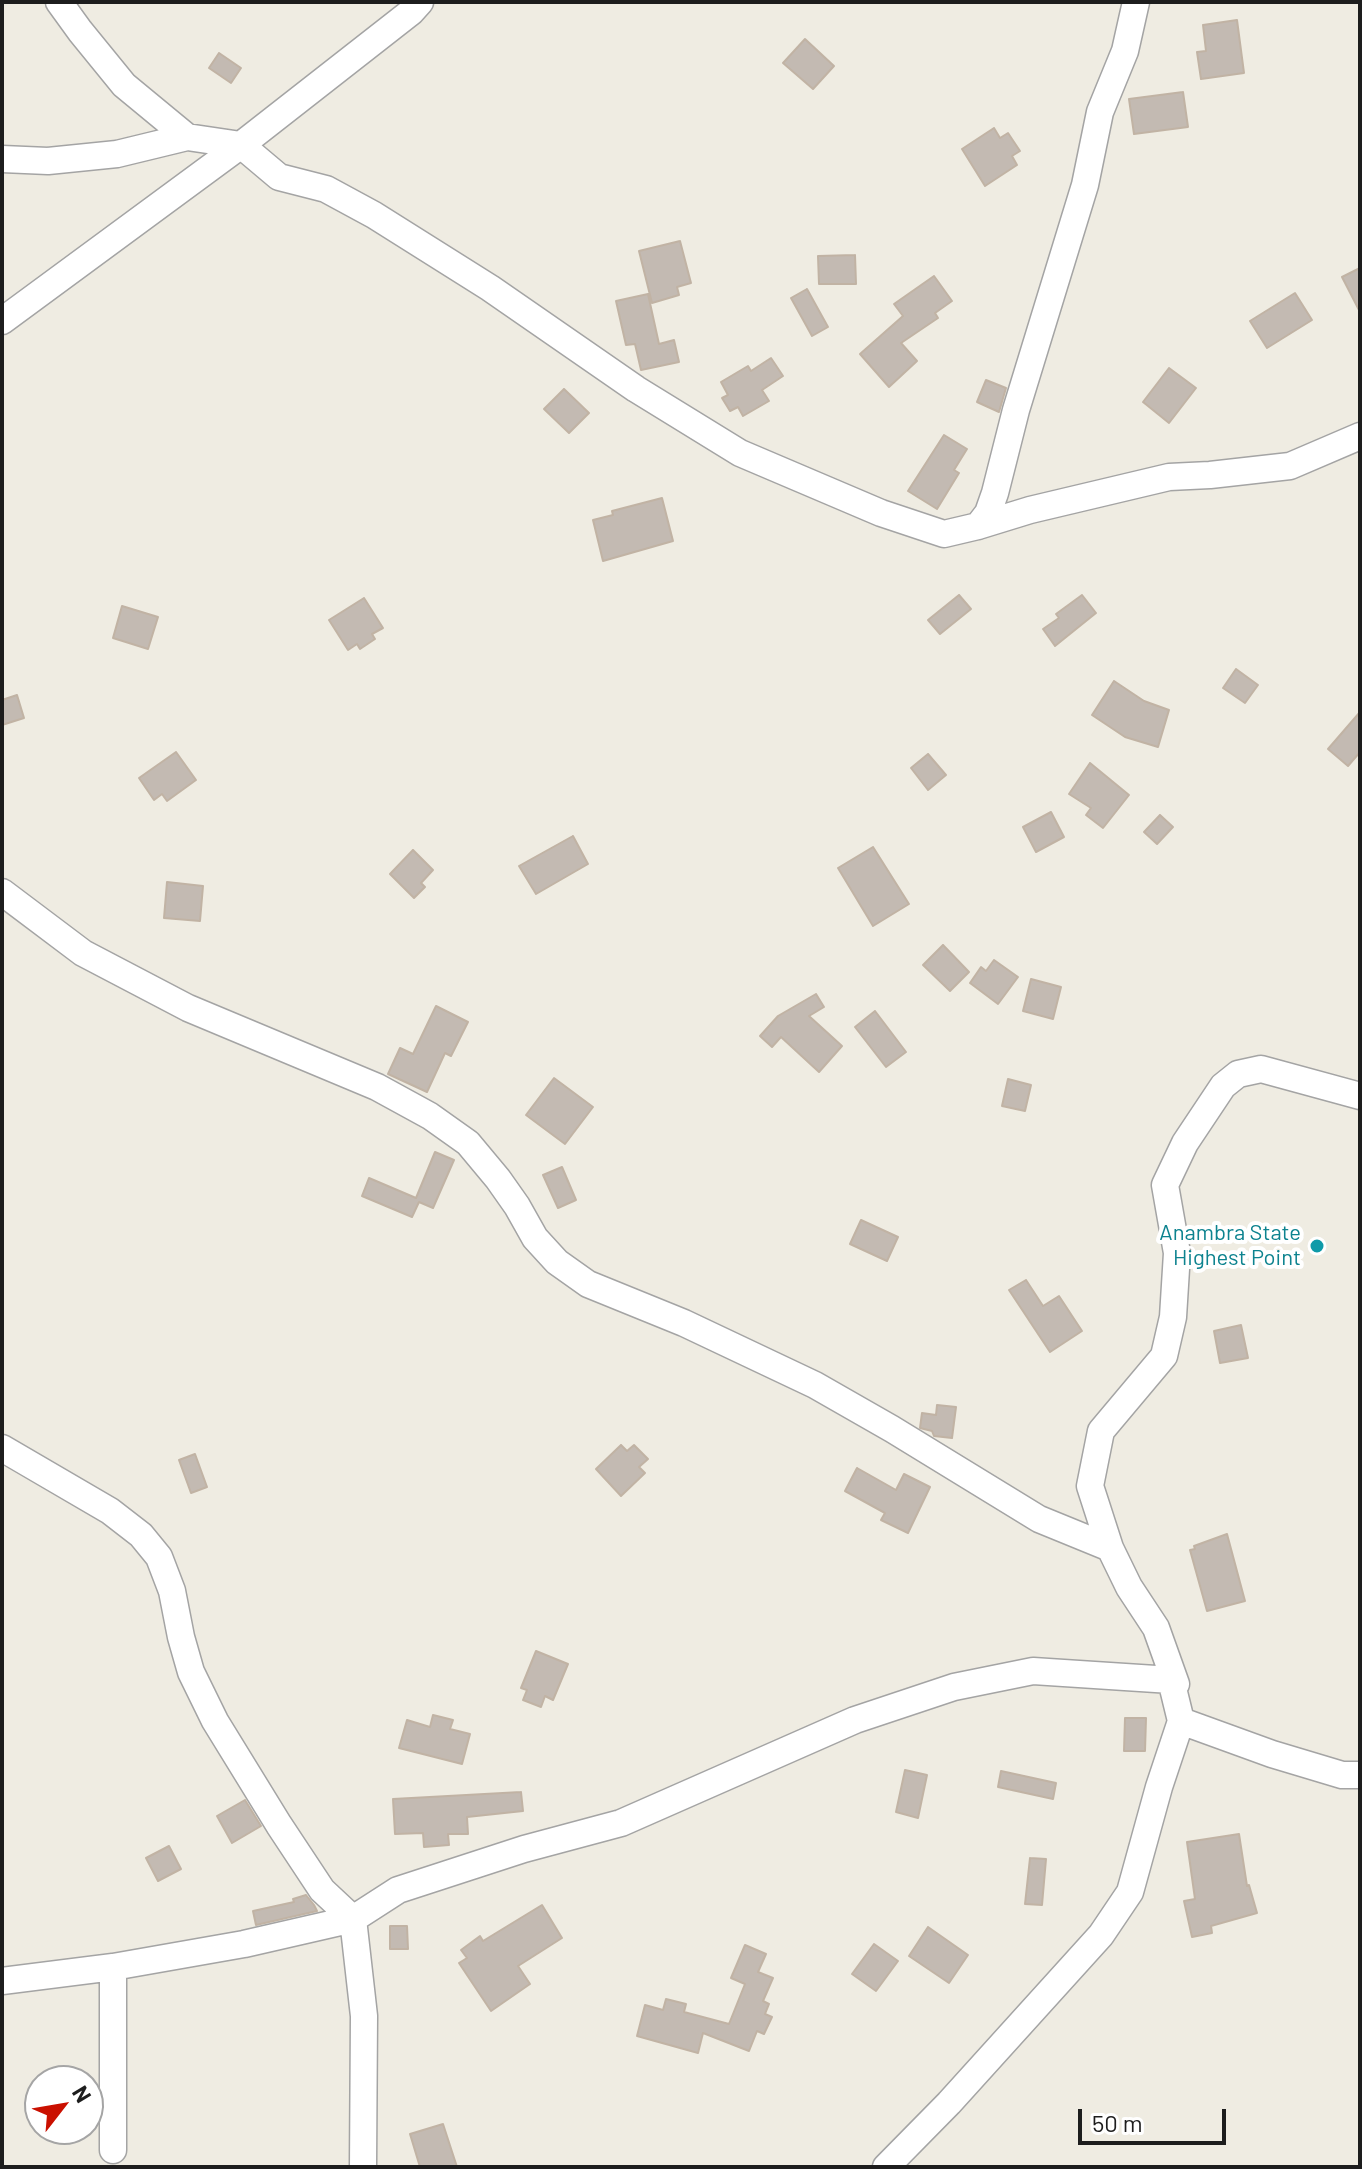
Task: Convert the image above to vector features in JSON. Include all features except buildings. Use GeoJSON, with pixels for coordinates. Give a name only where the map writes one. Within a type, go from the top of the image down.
{"type":"FeatureCollection","features":[{"type":"Feature","properties":{"kind":"street"},"geometry":{"type":"LineString","coordinates":[[59,2],[124,85],[187,137]]}},
{"type":"Feature","properties":{"kind":"street"},"geometry":{"type":"LineString","coordinates":[[2,321],[241,145],[420,2]]}},
{"type":"Feature","properties":{"kind":"street"},"geometry":{"type":"LineString","coordinates":[[978,526],[988,513],[995,493],[1016,410],[1085,185],[1100,112],[1125,51],[1136,2]]}},
{"type":"Feature","properties":{"kind":"street"},"geometry":{"type":"LineString","coordinates":[[2,159],[48,161],[117,154],[187,137],[241,145],[279,177],[326,189],[374,215],[490,288],[636,389],[740,453],[881,513],[944,534],[1169,477],[1290,466],[1360,436]]}},
{"type":"Feature","properties":{"kind":"street"},"geometry":{"type":"LineString","coordinates":[[2,892],[96,960],[188,1008],[377,1087],[430,1116],[468,1143],[498,1179],[535,1238],[557,1262],[588,1284],[684,1323],[815,1385],[1039,1519],[1110,1548]]}},
{"type":"Feature","properties":{"kind":"street"},"geometry":{"type":"LineString","coordinates":[[2,1981],[113,1967],[244,1944],[353,1919],[398,1890],[524,1849],[621,1823],[855,1720],[954,1687],[1033,1671],[1171,1680],[1176,1684],[1156,1628],[1129,1587],[1110,1548],[1090,1486],[1101,1431],[1164,1356],[1173,1317],[1177,1253],[1165,1185],[1185,1143],[1223,1086],[1238,1074],[1261,1069],[1360,1096]]}},
{"type":"Feature","properties":{"kind":"street"},"geometry":{"type":"LineString","coordinates":[[2,1448],[110,1511],[141,1535],[159,1557],[172,1591],[191,1672],[215,1721],[322,1890],[353,1919],[364,2016],[363,2167]]}},
{"type":"Feature","properties":{"kind":"street"},"geometry":{"type":"LineString","coordinates":[[886,2167],[949,2103],[1101,1935],[1130,1892],[1181,1721],[1171,1680]]}},
{"type":"Feature","properties":{"kind":"street"},"geometry":{"type":"LineString","coordinates":[[1181,1721],[1272,1754],[1342,1775],[1360,1775]]}},
{"type":"Feature","properties":{"kind":"street"},"geometry":{"type":"LineString","coordinates":[[113,1967],[113,2150]]}},
{"type":"Feature","properties":{"kind":"place","name":"Anambra State Highest Point"},"geometry":{"type":"Point","coordinates":[1317,1246]}}]}
